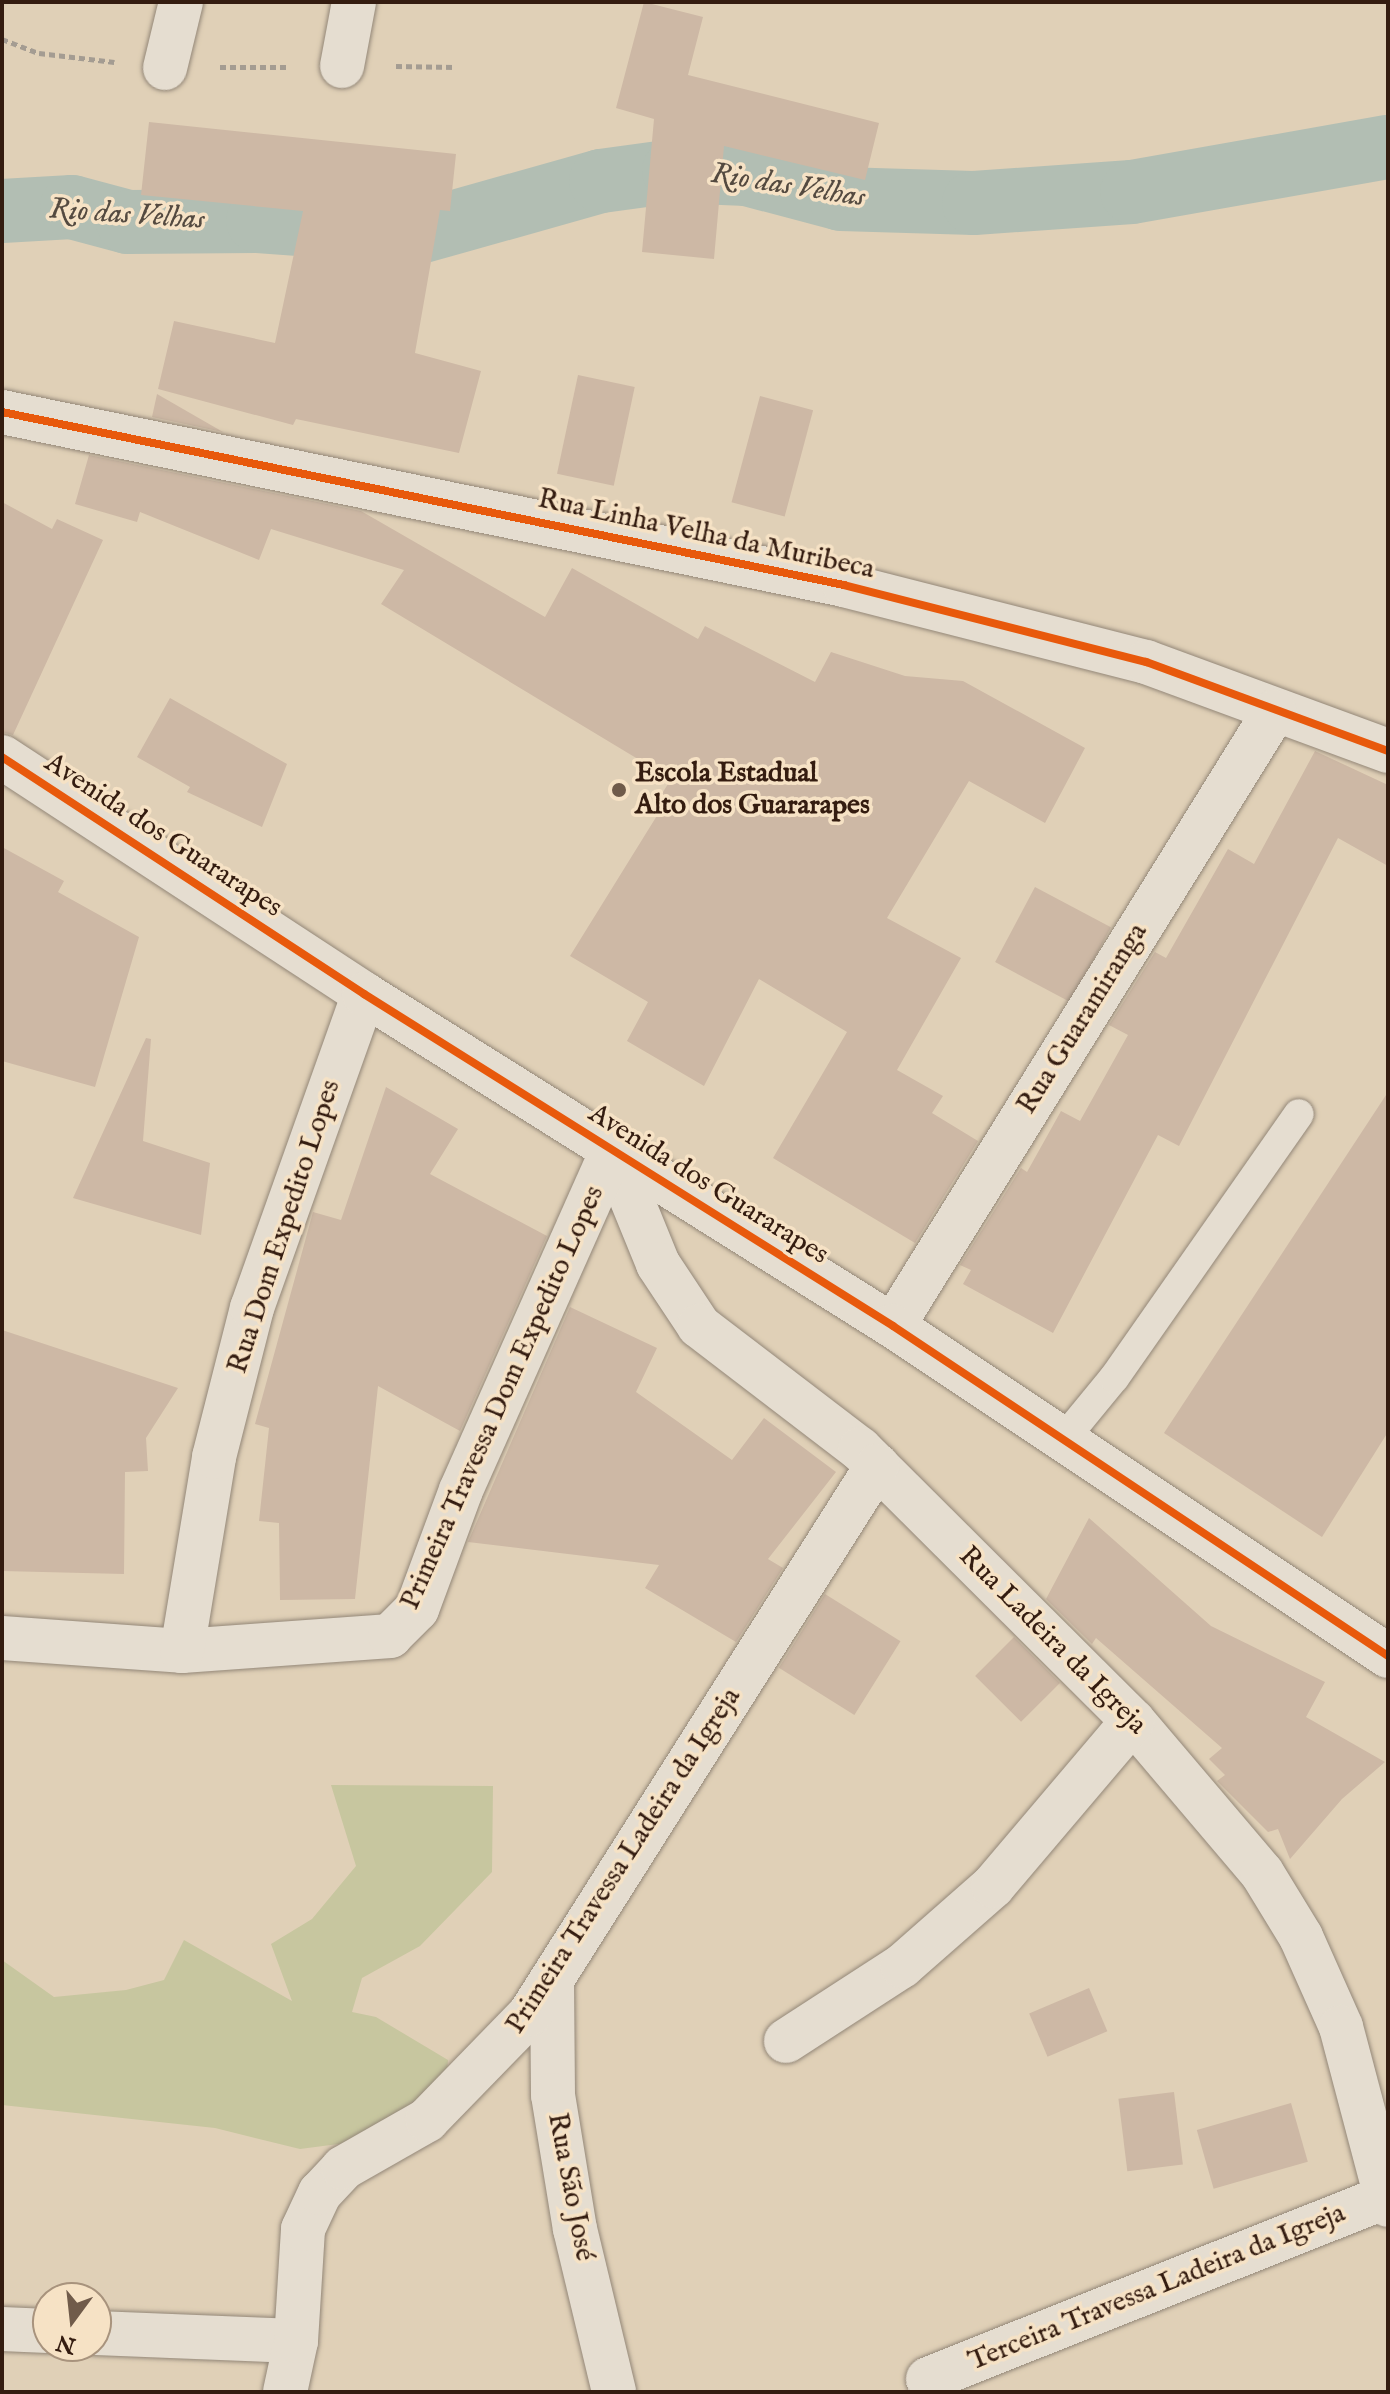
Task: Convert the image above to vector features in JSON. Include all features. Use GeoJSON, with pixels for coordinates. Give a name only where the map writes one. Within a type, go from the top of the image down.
{"type":"FeatureCollection","features":[{"type":"Feature","properties":{"kind":"street"},"geometry":{"type":"LineString","coordinates":[[165,68],[181,2]]}},
{"type":"Feature","properties":{"kind":"street"},"geometry":{"type":"LineString","coordinates":[[342,66],[354,2]]}},
{"type":"Feature","properties":{"kind":"street","name":"Rua Linha Velha da Muribeca"},"geometry":{"type":"LineString","coordinates":[[2,412],[844,585],[1146,662],[1274,712],[1388,751]]}},
{"type":"Feature","properties":{"kind":"street","name":"Rua Guaramiranga"},"geometry":{"type":"LineString","coordinates":[[893,1326],[1274,712]]}},
{"type":"Feature","properties":{"kind":"street","name":"Avenida dos Guararapes"},"geometry":{"type":"LineString","coordinates":[[2,757],[364,994],[893,1326],[1388,1656]]}},
{"type":"Feature","properties":{"kind":"street","name":"Rua Dom Expedito Lopes"},"geometry":{"type":"LineString","coordinates":[[182,1651],[214,1457],[252,1308],[364,994]]}},
{"type":"Feature","properties":{"kind":"street","name":"Rua Ladeira da Igreja"},"geometry":{"type":"LineString","coordinates":[[612,1151],[658,1264],[699,1326],[877,1466],[1133,1721],[1262,1873],[1301,1937],[1341,2027],[1387,2201]]}},
{"type":"Feature","properties":{"kind":"street","name":"Primeira Travessa Dom Expedito Lopes"},"geometry":{"type":"LineString","coordinates":[[2,1638],[182,1651],[390,1636],[417,1609],[461,1490],[612,1151]]}},
{"type":"Feature","properties":{"kind":"street","name":"Primeira Travessa Ladeira da Igreja"},"geometry":{"type":"LineString","coordinates":[[285,2392],[296,2341],[303,2229],[320,2193],[343,2168],[427,2120],[490,2061],[552,1980],[877,1466]]}},
{"type":"Feature","properties":{"kind":"street"},"geometry":{"type":"LineString","coordinates":[[786,2041],[902,1966],[993,1886],[1133,1721]]}},
{"type":"Feature","properties":{"kind":"street","name":"Rua São José"},"geometry":{"type":"LineString","coordinates":[[552,1980],[553,2095],[575,2229],[614,2392]]}},
{"type":"Feature","properties":{"kind":"street","name":"Terceira Travessa Ladeira da Igreja"},"geometry":{"type":"LineString","coordinates":[[928,2379],[1387,2201]]}},
{"type":"Feature","properties":{"kind":"street"},"geometry":{"type":"LineString","coordinates":[[2,2329],[32,2330]]}},
{"type":"Feature","properties":{"kind":"street"},"geometry":{"type":"LineString","coordinates":[[112,2334],[296,2341]]}},
{"type":"Feature","properties":{"kind":"lane"},"geometry":{"type":"LineString","coordinates":[[1063,1440],[1114,1378],[1299,1114]]}},
{"type":"Feature","properties":{"kind":"path"},"geometry":{"type":"LineString","coordinates":[[2,39],[39,53],[165,68],[455,67]]}},
{"type":"Feature","properties":{"kind":"green space"},"geometry":{"type":"Polygon","coordinates":[[[331,1785],[493,1786],[492,1872],[420,1946],[362,1978],[352,2012],[376,2017],[448,2060],[445,2103],[346,2143],[300,2149],[215,2128],[2,2105],[2,1960],[54,1997],[126,1990],[164,1980],[184,1940],[292,2001],[271,1944],[312,1919],[356,1866],[331,1785]]]}},
{"type":"Feature","properties":{"kind":"building"},"geometry":{"type":"Polygon","coordinates":[[[644,2],[703,17],[688,75],[879,123],[865,180],[724,146],[714,259],[642,252],[654,119],[616,108],[644,2]]]}},
{"type":"Feature","properties":{"kind":"building"},"geometry":{"type":"Polygon","coordinates":[[[149,122],[456,154],[450,211],[440,210],[415,353],[481,371],[459,453],[296,419],[293,425],[158,389],[174,321],[275,343],[303,211],[141,195],[149,122]]]}},
{"type":"Feature","properties":{"kind":"building"},"geometry":{"type":"Polygon","coordinates":[[[578,375],[635,387],[614,486],[557,474],[578,375]]]}},
{"type":"Feature","properties":{"kind":"building"},"geometry":{"type":"Polygon","coordinates":[[[157,394],[223,432],[152,417],[157,394]]]}},
{"type":"Feature","properties":{"kind":"building"},"geometry":{"type":"Polygon","coordinates":[[[760,396],[813,410],[785,516],[732,502],[760,396]]]}},
{"type":"Feature","properties":{"kind":"building"},"geometry":{"type":"Polygon","coordinates":[[[89,455],[361,511],[545,617],[572,568],[698,639],[705,626],[815,682],[831,652],[905,676],[963,681],[1085,748],[1045,823],[969,781],[887,918],[961,958],[897,1070],[943,1096],[932,1113],[978,1141],[915,1243],[773,1158],[847,1032],[759,979],[704,1086],[627,1041],[648,1002],[570,956],[658,814],[652,810],[671,779],[381,604],[404,570],[271,529],[259,560],[140,512],[137,522],[75,504],[89,455]]]}},
{"type":"Feature","properties":{"kind":"building"},"geometry":{"type":"Polygon","coordinates":[[[2,502],[52,529],[57,519],[103,540],[13,735],[2,732],[2,502]]]}},
{"type":"Feature","properties":{"kind":"building"},"geometry":{"type":"Polygon","coordinates":[[[170,698],[287,764],[262,827],[187,792],[190,787],[137,757],[170,698]]]}},
{"type":"Feature","properties":{"kind":"building"},"geometry":{"type":"Polygon","coordinates":[[[1315,751],[1388,785],[1388,866],[1338,838],[1179,1146],[1158,1135],[1053,1333],[963,1284],[971,1270],[960,1265],[1021,1168],[1027,1172],[1061,1111],[1080,1121],[1128,1035],[1109,1025],[1155,952],[1166,958],[1228,849],[1254,864],[1315,751]]]}},
{"type":"Feature","properties":{"kind":"building"},"geometry":{"type":"Polygon","coordinates":[[[2,847],[64,881],[58,892],[139,937],[95,1087],[2,1061],[2,847]]]}},
{"type":"Feature","properties":{"kind":"building"},"geometry":{"type":"Polygon","coordinates":[[[1035,887],[1111,927],[1071,1002],[995,962],[1035,887]]]}},
{"type":"Feature","properties":{"kind":"building"},"geometry":{"type":"Polygon","coordinates":[[[146,1038],[151,1039],[143,1141],[210,1163],[201,1235],[73,1198],[146,1038]]]}},
{"type":"Feature","properties":{"kind":"building"},"geometry":{"type":"Polygon","coordinates":[[[386,1087],[458,1129],[430,1174],[547,1236],[460,1431],[378,1386],[355,1599],[280,1600],[279,1523],[259,1521],[269,1428],[255,1424],[313,1212],[341,1220],[386,1087]]]}},
{"type":"Feature","properties":{"kind":"building"},"geometry":{"type":"Polygon","coordinates":[[[1388,1092],[1388,1432],[1322,1537],[1164,1433],[1388,1092]]]}},
{"type":"Feature","properties":{"kind":"building"},"geometry":{"type":"Polygon","coordinates":[[[570,1307],[657,1348],[636,1392],[732,1460],[764,1418],[836,1472],[768,1559],[783,1568],[736,1642],[645,1588],[659,1565],[468,1542],[570,1307]]]}},
{"type":"Feature","properties":{"kind":"building"},"geometry":{"type":"Polygon","coordinates":[[[2,1330],[178,1388],[146,1438],[148,1471],[125,1472],[124,1574],[2,1571],[2,1330]]]}},
{"type":"Feature","properties":{"kind":"building"},"geometry":{"type":"Polygon","coordinates":[[[1089,1518],[1211,1626],[1325,1682],[1306,1717],[1385,1762],[1342,1799],[1290,1859],[1278,1829],[1268,1832],[1217,1781],[1225,1775],[1209,1759],[1222,1748],[1096,1638],[1092,1644],[1046,1599],[1089,1518]]]}},
{"type":"Feature","properties":{"kind":"building"},"geometry":{"type":"Polygon","coordinates":[[[825,1594],[900,1641],[854,1715],[779,1668],[825,1594]]]}},
{"type":"Feature","properties":{"kind":"building"},"geometry":{"type":"Polygon","coordinates":[[[1014,1637],[1060,1683],[1021,1722],[975,1676],[1014,1637]]]}},
{"type":"Feature","properties":{"kind":"building"},"geometry":{"type":"Polygon","coordinates":[[[1089,1988],[1107,2031],[1048,2057],[1029,2013],[1089,1988]]]}},
{"type":"Feature","properties":{"kind":"building"},"geometry":{"type":"Polygon","coordinates":[[[1174,2092],[1183,2164],[1127,2171],[1118,2099],[1174,2092]]]}},
{"type":"Feature","properties":{"kind":"building"},"geometry":{"type":"Polygon","coordinates":[[[1291,2103],[1308,2162],[1214,2189],[1197,2130],[1291,2103]]]}},
{"type":"Feature","properties":{"kind":"waterway","name":"Rio das Velhas"},"geometry":{"type":"LineString","coordinates":[[2,211],[72,207],[128,222],[258,221],[416,233],[601,181],[674,171],[747,174],[841,199],[974,203],[1132,192],[1388,147]]}},
{"type":"Feature","properties":{"kind":"cycle path"},"geometry":{"type":"LineString","coordinates":[[2,412],[844,585],[1146,662],[1388,751]]}},
{"type":"Feature","properties":{"kind":"cycle path"},"geometry":{"type":"LineString","coordinates":[[2,757],[364,994],[893,1326],[1388,1656]]}},
{"type":"Feature","properties":{"kind":"place","name":"Escola Estadual Alto dos Guararapes"},"geometry":{"type":"Point","coordinates":[619,790]}}]}
